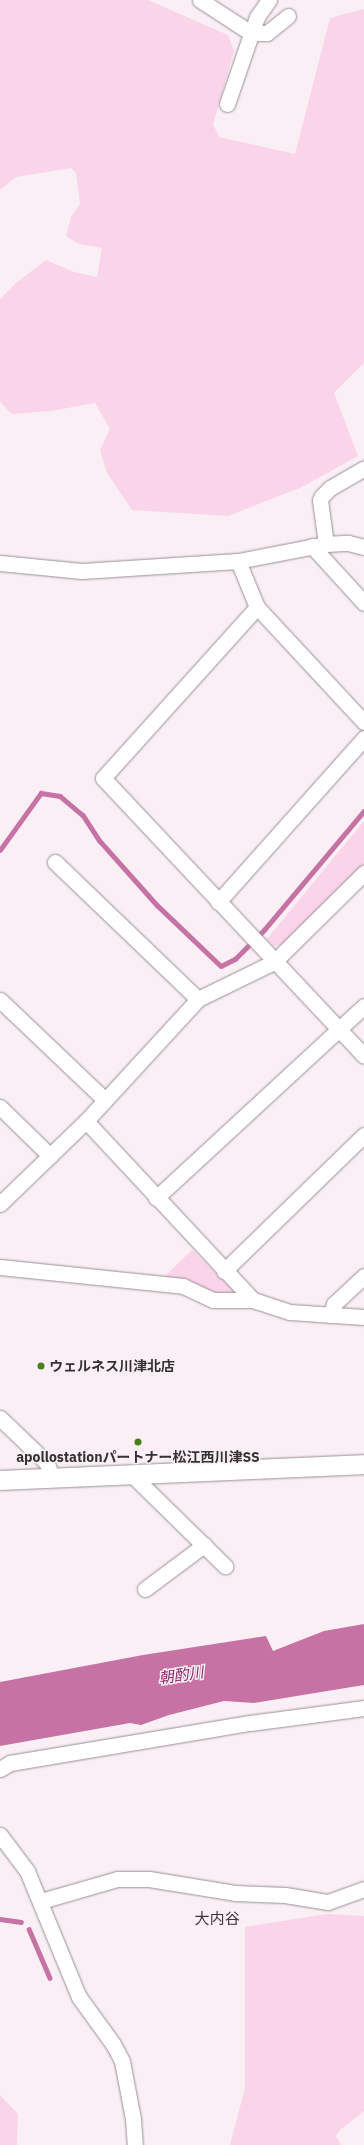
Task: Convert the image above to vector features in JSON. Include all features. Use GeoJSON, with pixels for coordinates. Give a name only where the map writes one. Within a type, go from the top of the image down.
{"type":"FeatureCollection","features":[{"type":"Feature","properties":{"kind":"street"},"geometry":{"type":"LineString","coordinates":[[200,0],[251,33],[267,33],[288,16]]}},
{"type":"Feature","properties":{"kind":"street"},"geometry":{"type":"LineString","coordinates":[[227,104],[257,17],[269,0]]}},
{"type":"Feature","properties":{"kind":"street"},"geometry":{"type":"LineString","coordinates":[[364,468],[330,488],[322,496],[320,500],[319,545],[364,603]]}},
{"type":"Feature","properties":{"kind":"street"},"geometry":{"type":"LineString","coordinates":[[0,563],[82,571],[238,561],[319,545],[348,543],[364,547]]}},
{"type":"Feature","properties":{"kind":"street"},"geometry":{"type":"LineString","coordinates":[[238,561],[257,607],[364,722]]}},
{"type":"Feature","properties":{"kind":"street"},"geometry":{"type":"LineString","coordinates":[[257,607],[103,778],[274,962],[364,1056]]}},
{"type":"Feature","properties":{"kind":"street"},"geometry":{"type":"LineString","coordinates":[[218,902],[364,738]]}},
{"type":"Feature","properties":{"kind":"street"},"geometry":{"type":"LineString","coordinates":[[55,862],[198,999]]}},
{"type":"Feature","properties":{"kind":"street"},"geometry":{"type":"LineString","coordinates":[[0,1204],[86,1122],[198,999],[274,962],[364,873]]}},
{"type":"Feature","properties":{"kind":"street"},"geometry":{"type":"LineString","coordinates":[[0,1000],[105,1100]]}},
{"type":"Feature","properties":{"kind":"street"},"geometry":{"type":"LineString","coordinates":[[156,1198],[340,1030],[364,1006]]}},
{"type":"Feature","properties":{"kind":"street"},"geometry":{"type":"LineString","coordinates":[[0,1107],[50,1156]]}},
{"type":"Feature","properties":{"kind":"street"},"geometry":{"type":"LineString","coordinates":[[86,1122],[224,1271],[253,1300]]}},
{"type":"Feature","properties":{"kind":"street"},"geometry":{"type":"LineString","coordinates":[[224,1271],[364,1135]]}},
{"type":"Feature","properties":{"kind":"street"},"geometry":{"type":"LineString","coordinates":[[0,1267],[183,1286],[213,1300],[253,1300],[290,1312],[364,1317]]}},
{"type":"Feature","properties":{"kind":"street"},"geometry":{"type":"LineString","coordinates":[[330,1315],[334,1304],[364,1276]]}},
{"type":"Feature","properties":{"kind":"street"},"geometry":{"type":"LineString","coordinates":[[0,1418],[47,1463],[52,1478]]}},
{"type":"Feature","properties":{"kind":"street"},"geometry":{"type":"LineString","coordinates":[[0,1480],[364,1464]]}},
{"type":"Feature","properties":{"kind":"street"},"geometry":{"type":"LineString","coordinates":[[131,1474],[225,1566]]}},
{"type":"Feature","properties":{"kind":"street"},"geometry":{"type":"LineString","coordinates":[[145,1589],[204,1546]]}},
{"type":"Feature","properties":{"kind":"street"},"geometry":{"type":"LineString","coordinates":[[0,1769],[10,1763],[250,1723],[364,1708]]}},
{"type":"Feature","properties":{"kind":"street"},"geometry":{"type":"LineString","coordinates":[[0,1835],[7,1853],[27,1871],[41,1901],[54,1942],[79,1998],[113,2044],[122,2061],[133,2119],[134,2145]]}},
{"type":"Feature","properties":{"kind":"street"},"geometry":{"type":"LineString","coordinates":[[41,1901],[117,1879],[149,1879],[235,1893],[285,1895],[328,1902],[364,1889]]}},
{"type":"Feature","properties":{"kind":"shaded area"},"geometry":{"type":"Polygon","coordinates":[[[0,0],[148,0],[228,35],[234,51],[213,124],[219,137],[295,154],[330,18],[364,9],[364,363],[334,393],[358,456],[302,487],[228,516],[132,510],[107,473],[100,450],[110,429],[95,403],[51,411],[12,414],[0,402],[0,299],[16,283],[46,260],[74,272],[97,277],[102,248],[79,244],[66,236],[71,217],[80,204],[76,173],[71,168],[16,177],[0,190],[0,0]]]}},
{"type":"Feature","properties":{"kind":"shaded area"},"geometry":{"type":"Polygon","coordinates":[[[364,821],[364,864],[285,944],[274,946],[267,939],[364,821]]]}},
{"type":"Feature","properties":{"kind":"shaded area"},"geometry":{"type":"Polygon","coordinates":[[[192,1250],[234,1291],[236,1296],[216,1298],[163,1278],[192,1250]]]}},
{"type":"Feature","properties":{"kind":"shaded area"},"geometry":{"type":"Polygon","coordinates":[[[327,1914],[364,1916],[364,2111],[340,2130],[336,2136],[341,2145],[230,2145],[245,2088],[245,1927],[327,1914]]]}},
{"type":"Feature","properties":{"kind":"shaded area"},"geometry":{"type":"Polygon","coordinates":[[[0,2095],[18,2114],[17,2145],[0,2145],[0,2095]]]}},
{"type":"Feature","properties":{"kind":"water","name":"朝酌川"},"geometry":{"type":"Polygon","coordinates":[[[364,1624],[364,1685],[254,1703],[224,1701],[169,1715],[141,1725],[130,1723],[0,1746],[0,1682],[143,1655],[266,1636],[273,1651],[324,1631],[364,1624]]]}},
{"type":"Feature","properties":{"kind":"waterway"},"geometry":{"type":"LineString","coordinates":[[0,850],[41,793],[60,796],[83,815],[100,841],[157,905],[221,966],[235,959],[264,930],[364,811]]}},
{"type":"Feature","properties":{"kind":"waterway"},"geometry":{"type":"LineString","coordinates":[[0,1919],[21,1922]]}},
{"type":"Feature","properties":{"kind":"waterway"},"geometry":{"type":"LineString","coordinates":[[29,1929],[50,1978]]}},
{"type":"Feature","properties":{"kind":"place","name":"ウェルネス川津北店"},"geometry":{"type":"Point","coordinates":[41,1366]}},
{"type":"Feature","properties":{"kind":"place","name":"apollostationパートナー松江西川津SS"},"geometry":{"type":"Point","coordinates":[138,1442]}},
{"type":"Feature","properties":{"kind":"district","name":"大内谷"},"geometry":{"type":"Point","coordinates":[217,1919]}}]}
